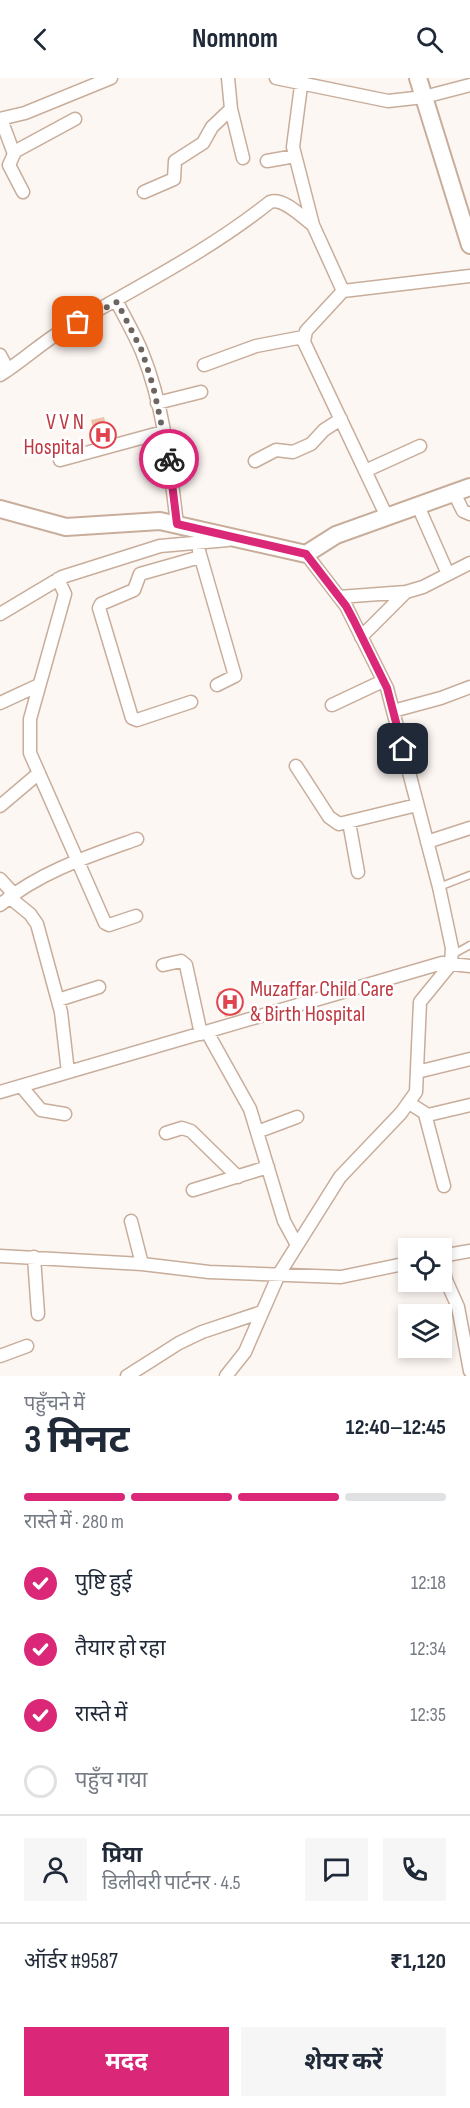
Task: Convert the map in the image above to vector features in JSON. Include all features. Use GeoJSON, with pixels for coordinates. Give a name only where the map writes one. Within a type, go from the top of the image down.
{"type":"FeatureCollection","features":[{"type":"Feature","properties":{"kind":"street"},"geometry":{"type":"LineString","coordinates":[[14,152],[1,119],[25,113],[111,78]]}},
{"type":"Feature","properties":{"kind":"street"},"geometry":{"type":"LineString","coordinates":[[228,78],[231,109],[243,158]]}},
{"type":"Feature","properties":{"kind":"street"},"geometry":{"type":"LineString","coordinates":[[276,78],[302,80],[388,101],[424,97],[470,85]]}},
{"type":"Feature","properties":{"kind":"street"},"geometry":{"type":"LineString","coordinates":[[418,78],[470,245]]}},
{"type":"Feature","properties":{"kind":"street"},"geometry":{"type":"LineString","coordinates":[[302,80],[292,147],[313,225],[343,291]]}},
{"type":"Feature","properties":{"kind":"street"},"geometry":{"type":"LineString","coordinates":[[144,192],[174,179],[175,161],[203,143],[212,127],[231,109]]}},
{"type":"Feature","properties":{"kind":"street"},"geometry":{"type":"LineString","coordinates":[[23,192],[9,165],[14,152],[75,119]]}},
{"type":"Feature","properties":{"kind":"street"},"geometry":{"type":"LineString","coordinates":[[267,161],[295,156]]}},
{"type":"Feature","properties":{"kind":"street"},"geometry":{"type":"LineString","coordinates":[[0,355],[4,372],[59,333],[117,302],[236,229],[270,202],[275,200],[282,203],[313,225]]}},
{"type":"Feature","properties":{"kind":"street"},"geometry":{"type":"LineString","coordinates":[[204,365],[256,346],[303,337],[343,291],[470,276]]}},
{"type":"Feature","properties":{"kind":"street"},"geometry":{"type":"LineString","coordinates":[[117,302],[142,351],[157,403],[177,524]]}},
{"type":"Feature","properties":{"kind":"street"},"geometry":{"type":"LineString","coordinates":[[303,337],[387,517]]}},
{"type":"Feature","properties":{"kind":"street"},"geometry":{"type":"LineString","coordinates":[[157,403],[201,392]]}},
{"type":"Feature","properties":{"kind":"street"},"geometry":{"type":"LineString","coordinates":[[255,461],[276,450],[292,452],[311,444],[324,430],[341,419]]}},
{"type":"Feature","properties":{"kind":"street"},"geometry":{"type":"LineString","coordinates":[[60,460],[163,432]]}},
{"type":"Feature","properties":{"kind":"street"},"geometry":{"type":"LineString","coordinates":[[365,471],[420,446]]}},
{"type":"Feature","properties":{"kind":"street"},"geometry":{"type":"LineString","coordinates":[[306,554],[336,535],[462,490],[464,511],[470,514]]}},
{"type":"Feature","properties":{"kind":"street"},"geometry":{"type":"LineString","coordinates":[[418,506],[448,574]]}},
{"type":"Feature","properties":{"kind":"street"},"geometry":{"type":"LineString","coordinates":[[0,509],[66,527],[160,520],[306,554],[339,597],[383,681],[439,887],[452,948],[451,960],[420,1002],[416,1092],[409,1103],[340,1178],[279,1274],[245,1352],[226,1376]]}},
{"type":"Feature","properties":{"kind":"street"},"geometry":{"type":"LineString","coordinates":[[0,615],[58,579],[160,546],[241,539]]}},
{"type":"Feature","properties":{"kind":"street"},"geometry":{"type":"LineString","coordinates":[[197,543],[235,676],[217,685]]}},
{"type":"Feature","properties":{"kind":"street"},"geometry":{"type":"LineString","coordinates":[[191,702],[137,720],[132,718],[99,608],[102,604],[134,591],[140,573],[200,557]]}},
{"type":"Feature","properties":{"kind":"street"},"geometry":{"type":"LineString","coordinates":[[339,597],[406,592],[423,587],[470,563]]}},
{"type":"Feature","properties":{"kind":"street"},"geometry":{"type":"LineString","coordinates":[[58,579],[64,588],[64,602],[39,685],[28,737],[30,753],[105,923],[109,925],[136,916]]}},
{"type":"Feature","properties":{"kind":"street"},"geometry":{"type":"LineString","coordinates":[[361,637],[406,592]]}},
{"type":"Feature","properties":{"kind":"street"},"geometry":{"type":"LineString","coordinates":[[332,705],[383,681]]}},
{"type":"Feature","properties":{"kind":"street"},"geometry":{"type":"LineString","coordinates":[[0,703],[39,685]]}},
{"type":"Feature","properties":{"kind":"street"},"geometry":{"type":"LineString","coordinates":[[393,711],[441,698],[470,687]]}},
{"type":"Feature","properties":{"kind":"street"},"geometry":{"type":"LineString","coordinates":[[296,766],[329,818],[339,824],[417,805]]}},
{"type":"Feature","properties":{"kind":"street"},"geometry":{"type":"LineString","coordinates":[[0,807],[39,773]]}},
{"type":"Feature","properties":{"kind":"street"},"geometry":{"type":"LineString","coordinates":[[349,822],[358,872]]}},
{"type":"Feature","properties":{"kind":"street"},"geometry":{"type":"LineString","coordinates":[[427,842],[470,828]]}},
{"type":"Feature","properties":{"kind":"street"},"geometry":{"type":"LineString","coordinates":[[8,898],[77,860],[137,839]]}},
{"type":"Feature","properties":{"kind":"street"},"geometry":{"type":"LineString","coordinates":[[0,879],[8,898],[30,914],[37,924],[58,1000],[68,1072]]}},
{"type":"Feature","properties":{"kind":"street"},"geometry":{"type":"LineString","coordinates":[[0,1092],[451,960],[470,966]]}},
{"type":"Feature","properties":{"kind":"street"},"geometry":{"type":"LineString","coordinates":[[163,964],[181,961],[186,965],[204,1033],[242,1090],[284,1221],[297,1245]]}},
{"type":"Feature","properties":{"kind":"street"},"geometry":{"type":"LineString","coordinates":[[58,1000],[99,987]]}},
{"type":"Feature","properties":{"kind":"street"},"geometry":{"type":"LineString","coordinates":[[417,1072],[470,1059]]}},
{"type":"Feature","properties":{"kind":"street"},"geometry":{"type":"LineString","coordinates":[[21,1086],[41,1110],[65,1114]]}},
{"type":"Feature","properties":{"kind":"street"},"geometry":{"type":"LineString","coordinates":[[409,1103],[424,1114],[444,1186]]}},
{"type":"Feature","properties":{"kind":"street"},"geometry":{"type":"LineString","coordinates":[[424,1114],[470,1105]]}},
{"type":"Feature","properties":{"kind":"street"},"geometry":{"type":"LineString","coordinates":[[257,1132],[297,1117]]}},
{"type":"Feature","properties":{"kind":"street"},"geometry":{"type":"LineString","coordinates":[[166,1133],[182,1128],[191,1131],[238,1177]]}},
{"type":"Feature","properties":{"kind":"street"},"geometry":{"type":"LineString","coordinates":[[193,1190],[268,1167]]}},
{"type":"Feature","properties":{"kind":"street"},"geometry":{"type":"LineString","coordinates":[[131,1221],[142,1264]]}},
{"type":"Feature","properties":{"kind":"street"},"geometry":{"type":"LineString","coordinates":[[452,1255],[470,1251]]}},
{"type":"Feature","properties":{"kind":"street"},"geometry":{"type":"LineString","coordinates":[[0,1256],[142,1264],[209,1272],[341,1277],[398,1265]]}},
{"type":"Feature","properties":{"kind":"street"},"geometry":{"type":"LineString","coordinates":[[34,1257],[38,1314]]}},
{"type":"Feature","properties":{"kind":"street"},"geometry":{"type":"LineString","coordinates":[[451,1292],[458,1307],[470,1371]]}},
{"type":"Feature","properties":{"kind":"street"},"geometry":{"type":"LineString","coordinates":[[127,1376],[202,1332],[262,1312]]}},
{"type":"Feature","properties":{"kind":"street"},"geometry":{"type":"LineString","coordinates":[[0,1356],[27,1346]]}},
{"type":"Feature","properties":{"kind":"lane"},"geometry":{"type":"LineString","coordinates":[[439,887],[470,875]]}},
{"type":"Feature","properties":{"kind":"lane"},"geometry":{"type":"LineString","coordinates":[[451,960],[470,945]]}},
{"type":"Feature","properties":{"kind":"building"},"geometry":{"type":"Polygon","coordinates":[[[104,417],[111,444],[98,448],[91,420],[104,417]]]}},
{"type":"Feature","properties":{"kind":"building"},"geometry":{"type":"Polygon","coordinates":[[[233,988],[241,1013],[225,1017],[218,992],[233,988]]]}},
{"type":"Feature","properties":{"kind":"way so far"},"geometry":{"type":"LineString","coordinates":[[78,322],[117,302],[142,351],[153,386],[169,459]]}},
{"type":"Feature","properties":{"kind":"place","name":"V V N Hospital"},"geometry":{"type":"Point","coordinates":[103,435]}},
{"type":"Feature","properties":{"kind":"place","name":"Muzaffar Child Care & Birth Hospital"},"geometry":{"type":"Point","coordinates":[230,1002]}},
{"type":"Feature","properties":{"kind":"route"},"geometry":{"type":"LineString","coordinates":[[169,459],[177,524],[306,554],[346,606],[354,621],[387,688],[403,749]]}}]}
